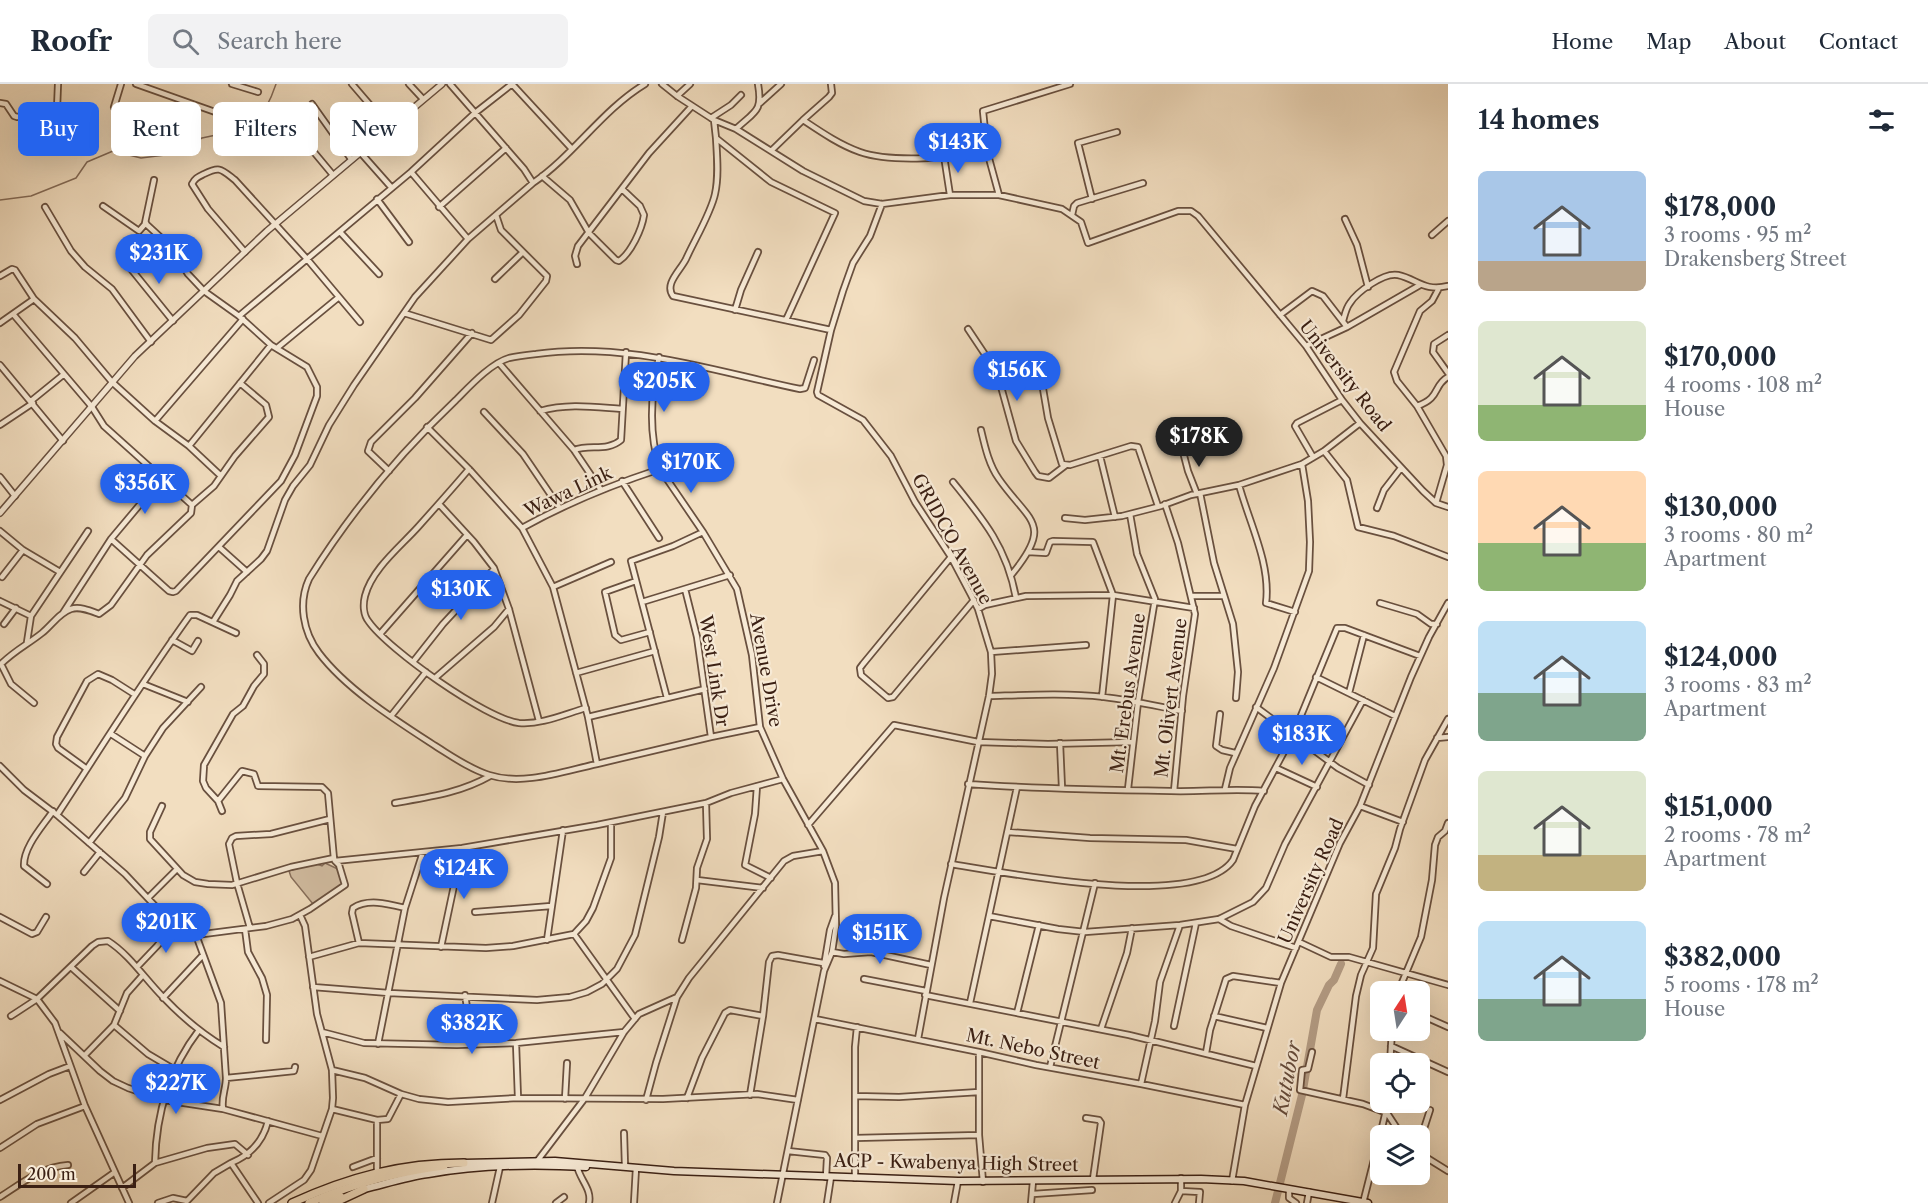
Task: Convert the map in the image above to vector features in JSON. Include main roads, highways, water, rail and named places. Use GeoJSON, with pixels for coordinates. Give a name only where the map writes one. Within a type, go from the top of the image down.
{"type":"FeatureCollection","features":[{"type":"Feature","properties":{"kind":"main road"},"geometry":{"type":"LineString","coordinates":[[292,1203],[313,1193],[377,1172],[430,1162],[538,1160],[577,1166],[636,1168]]}},
{"type":"Feature","properties":{"kind":"main road"},"geometry":{"type":"LineString","coordinates":[[309,1203],[388,1176],[464,1162]]}},
{"type":"Feature","properties":{"kind":"main road"},"geometry":{"type":"LineString","coordinates":[[323,1203],[364,1189],[426,1174],[555,1163],[636,1168]]}},
{"type":"Feature","properties":{"kind":"main road","name":"ACP - Kwabenya High Street"},"geometry":{"type":"LineString","coordinates":[[636,1168],[958,1182],[1181,1178],[1232,1180],[1326,1195],[1344,1201],[1368,1203]]}},
{"type":"Feature","properties":{"kind":"main road"},"geometry":{"type":"LineString","coordinates":[[334,1203],[364,1189]]}},
{"type":"Feature","properties":{"kind":"waterway"},"geometry":{"type":"LineString","coordinates":[[0,200],[31,196],[76,178],[87,162],[113,151],[141,158],[173,154],[202,138],[235,131],[246,132],[264,110],[276,84]]}},
{"type":"Feature","properties":{"kind":"waterway","name":"Kutubor"},"geometry":{"type":"LineString","coordinates":[[1275,1203],[1302,1095],[1317,1010],[1341,964]]}}]}
